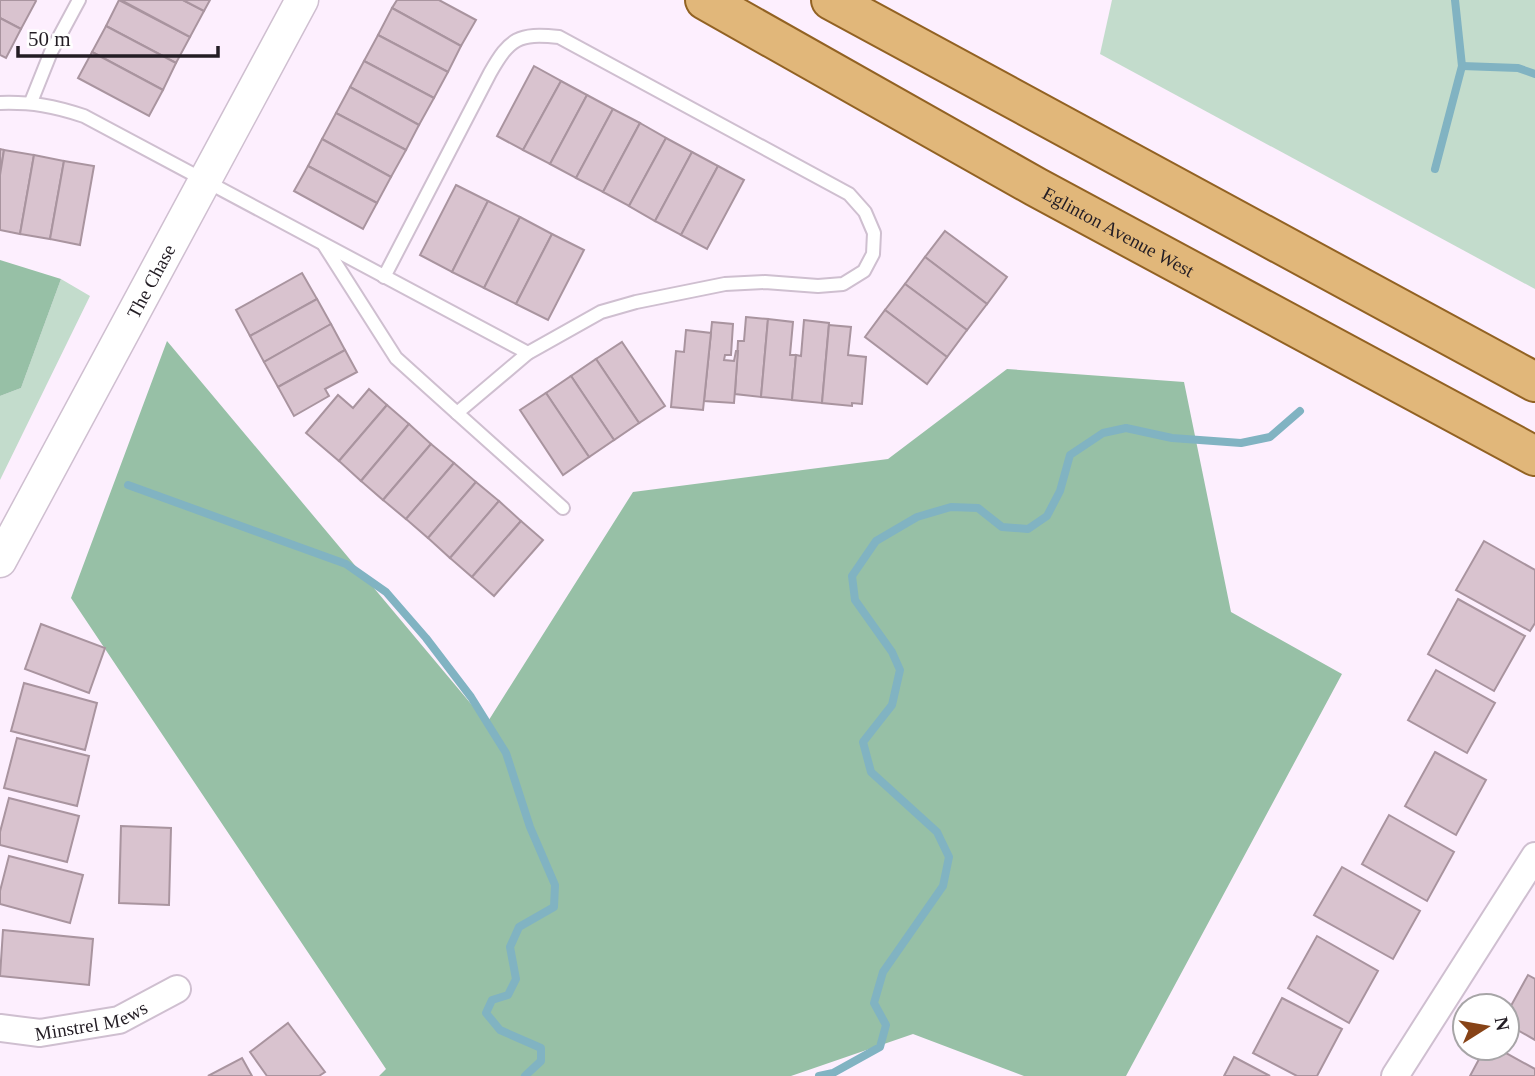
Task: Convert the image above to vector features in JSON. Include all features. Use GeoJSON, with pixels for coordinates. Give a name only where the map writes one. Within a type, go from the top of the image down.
{"type":"FeatureCollection","features":[{"type":"Feature","properties":{"kind":"main road","name":"Eglinton Avenue West"},"geometry":{"type":"LineString","coordinates":[[705,0],[1036,187],[1535,456]]}},
{"type":"Feature","properties":{"kind":"main road"},"geometry":{"type":"LineString","coordinates":[[831,0],[1535,382]]}},
{"type":"Feature","properties":{"kind":"street","name":"The Chase"},"geometry":{"type":"LineString","coordinates":[[0,561],[302,0]]}},
{"type":"Feature","properties":{"kind":"street"},"geometry":{"type":"LineString","coordinates":[[1395,1076],[1535,856]]}},
{"type":"Feature","properties":{"kind":"street","name":"Minstrel Mews"},"geometry":{"type":"LineString","coordinates":[[0,1028],[40,1033],[119,1020],[177,989]]}},
{"type":"Feature","properties":{"kind":"lane"},"geometry":{"type":"LineString","coordinates":[[31,102],[51,52],[79,0]]}},
{"type":"Feature","properties":{"kind":"lane"},"geometry":{"type":"LineString","coordinates":[[384,277],[501,52],[519,37],[559,37],[849,194],[865,212],[874,233],[873,254],[864,271],[843,284],[725,284],[601,312],[528,353],[457,413]]}},
{"type":"Feature","properties":{"kind":"lane"},"geometry":{"type":"LineString","coordinates":[[0,103],[31,102],[84,116],[528,353]]}},
{"type":"Feature","properties":{"kind":"lane"},"geometry":{"type":"LineString","coordinates":[[323,245],[396,358],[563,508]]}},
{"type":"Feature","properties":{"kind":"green space"},"geometry":{"type":"Polygon","coordinates":[[[1112,0],[1535,0],[1535,289],[1100,54],[1112,0]]]}},
{"type":"Feature","properties":{"kind":"green space"},"geometry":{"type":"Polygon","coordinates":[[[0,260],[61,279],[21,388],[0,396],[0,260]]]}},
{"type":"Feature","properties":{"kind":"green space"},"geometry":{"type":"Polygon","coordinates":[[[61,279],[90,296],[0,480],[0,396],[21,388],[61,279]]]}},
{"type":"Feature","properties":{"kind":"green space"},"geometry":{"type":"Polygon","coordinates":[[[167,341],[487,723],[633,492],[888,459],[1007,369],[1184,382],[1231,612],[1342,674],[1126,1076],[1024,1076],[913,1034],[791,1076],[379,1076],[386,1069],[71,598],[167,341]]]}},
{"type":"Feature","properties":{"kind":"building"},"geometry":{"type":"Polygon","coordinates":[[[0,0],[36,1],[21,29],[0,18],[0,0]]]}},
{"type":"Feature","properties":{"kind":"building"},"geometry":{"type":"Polygon","coordinates":[[[119,0],[190,37],[176,63],[106,26],[119,0]]]}},
{"type":"Feature","properties":{"kind":"building"},"geometry":{"type":"Polygon","coordinates":[[[121,0],[183,0],[204,11],[190,37],[121,0]]]}},
{"type":"Feature","properties":{"kind":"building"},"geometry":{"type":"Polygon","coordinates":[[[183,0],[210,0],[204,11],[183,0]]]}},
{"type":"Feature","properties":{"kind":"building"},"geometry":{"type":"Polygon","coordinates":[[[397,0],[439,0],[476,20],[461,46],[392,8],[397,0]]]}},
{"type":"Feature","properties":{"kind":"building"},"geometry":{"type":"Polygon","coordinates":[[[392,8],[461,46],[448,72],[378,35],[392,8]]]}},
{"type":"Feature","properties":{"kind":"building"},"geometry":{"type":"Polygon","coordinates":[[[0,18],[21,29],[6,58],[0,55],[0,18]]]}},
{"type":"Feature","properties":{"kind":"building"},"geometry":{"type":"Polygon","coordinates":[[[106,26],[176,63],[163,90],[92,52],[106,26]]]}},
{"type":"Feature","properties":{"kind":"building"},"geometry":{"type":"Polygon","coordinates":[[[378,35],[448,72],[434,98],[364,61],[378,35]]]}},
{"type":"Feature","properties":{"kind":"building"},"geometry":{"type":"Polygon","coordinates":[[[92,52],[163,90],[149,116],[78,78],[92,52]]]}},
{"type":"Feature","properties":{"kind":"building"},"geometry":{"type":"Polygon","coordinates":[[[364,61],[434,98],[419,125],[350,87],[364,61]]]}},
{"type":"Feature","properties":{"kind":"building"},"geometry":{"type":"Polygon","coordinates":[[[534,66],[561,81],[523,150],[497,136],[534,66]]]}},
{"type":"Feature","properties":{"kind":"building"},"geometry":{"type":"Polygon","coordinates":[[[561,81],[587,95],[550,164],[523,150],[561,81]]]}},
{"type":"Feature","properties":{"kind":"building"},"geometry":{"type":"Polygon","coordinates":[[[350,87],[419,125],[406,150],[336,113],[350,87]]]}},
{"type":"Feature","properties":{"kind":"building"},"geometry":{"type":"Polygon","coordinates":[[[587,95],[613,109],[576,178],[550,164],[587,95]]]}},
{"type":"Feature","properties":{"kind":"building"},"geometry":{"type":"Polygon","coordinates":[[[613,109],[640,123],[603,192],[576,178],[613,109]]]}},
{"type":"Feature","properties":{"kind":"building"},"geometry":{"type":"Polygon","coordinates":[[[336,113],[406,150],[391,177],[322,139],[336,113]]]}},
{"type":"Feature","properties":{"kind":"building"},"geometry":{"type":"Polygon","coordinates":[[[640,123],[666,138],[629,206],[603,192],[640,123]]]}},
{"type":"Feature","properties":{"kind":"building"},"geometry":{"type":"Polygon","coordinates":[[[666,138],[692,152],[655,221],[629,206],[666,138]]]}},
{"type":"Feature","properties":{"kind":"building"},"geometry":{"type":"Polygon","coordinates":[[[322,139],[391,177],[377,203],[308,166],[322,139]]]}},
{"type":"Feature","properties":{"kind":"building"},"geometry":{"type":"Polygon","coordinates":[[[0,149],[4,150],[0,175],[0,149]]]}},
{"type":"Feature","properties":{"kind":"building"},"geometry":{"type":"Polygon","coordinates":[[[4,150],[34,155],[20,234],[0,230],[0,175],[4,150]]]}},
{"type":"Feature","properties":{"kind":"building"},"geometry":{"type":"Polygon","coordinates":[[[692,152],[718,166],[681,235],[655,221],[692,152]]]}},
{"type":"Feature","properties":{"kind":"building"},"geometry":{"type":"Polygon","coordinates":[[[34,155],[64,161],[50,239],[20,234],[34,155]]]}},
{"type":"Feature","properties":{"kind":"building"},"geometry":{"type":"Polygon","coordinates":[[[64,161],[94,166],[80,245],[50,239],[64,161]]]}},
{"type":"Feature","properties":{"kind":"building"},"geometry":{"type":"Polygon","coordinates":[[[308,166],[377,203],[363,229],[294,191],[308,166]]]}},
{"type":"Feature","properties":{"kind":"building"},"geometry":{"type":"Polygon","coordinates":[[[718,166],[744,180],[707,249],[681,235],[718,166]]]}},
{"type":"Feature","properties":{"kind":"building"},"geometry":{"type":"Polygon","coordinates":[[[456,185],[488,201],[452,272],[420,255],[456,185]]]}},
{"type":"Feature","properties":{"kind":"building"},"geometry":{"type":"Polygon","coordinates":[[[488,201],[520,217],[484,288],[452,272],[488,201]]]}},
{"type":"Feature","properties":{"kind":"building"},"geometry":{"type":"Polygon","coordinates":[[[520,217],[552,234],[516,304],[484,288],[520,217]]]}},
{"type":"Feature","properties":{"kind":"building"},"geometry":{"type":"Polygon","coordinates":[[[945,231],[1007,277],[987,304],[925,257],[945,231]]]}},
{"type":"Feature","properties":{"kind":"building"},"geometry":{"type":"Polygon","coordinates":[[[552,234],[584,250],[548,320],[516,304],[552,234]]]}},
{"type":"Feature","properties":{"kind":"building"},"geometry":{"type":"Polygon","coordinates":[[[925,257],[987,304],[967,330],[905,284],[925,257]]]}},
{"type":"Feature","properties":{"kind":"building"},"geometry":{"type":"Polygon","coordinates":[[[302,273],[317,299],[250,336],[236,310],[302,273]]]}},
{"type":"Feature","properties":{"kind":"building"},"geometry":{"type":"Polygon","coordinates":[[[905,284],[967,330],[947,357],[885,310],[905,284]]]}},
{"type":"Feature","properties":{"kind":"building"},"geometry":{"type":"Polygon","coordinates":[[[317,299],[331,324],[264,362],[250,336],[317,299]]]}},
{"type":"Feature","properties":{"kind":"building"},"geometry":{"type":"Polygon","coordinates":[[[885,310],[947,357],[927,384],[865,337],[885,310]]]}},
{"type":"Feature","properties":{"kind":"building"},"geometry":{"type":"Polygon","coordinates":[[[746,317],[768,319],[761,397],[735,394],[738,341],[744,341],[746,317]]]}},
{"type":"Feature","properties":{"kind":"building"},"geometry":{"type":"Polygon","coordinates":[[[768,319],[793,322],[790,355],[796,355],[792,400],[761,397],[768,319]]]}},
{"type":"Feature","properties":{"kind":"building"},"geometry":{"type":"Polygon","coordinates":[[[804,320],[829,323],[822,403],[792,400],[796,355],[801,356],[804,320]]]}},
{"type":"Feature","properties":{"kind":"building"},"geometry":{"type":"Polygon","coordinates":[[[712,322],[733,324],[731,355],[725,355],[724,360],[734,361],[738,351],[734,403],[704,401],[712,322]]]}},
{"type":"Feature","properties":{"kind":"building"},"geometry":{"type":"Polygon","coordinates":[[[331,324],[345,350],[278,387],[264,362],[331,324]]]}},
{"type":"Feature","properties":{"kind":"building"},"geometry":{"type":"Polygon","coordinates":[[[829,325],[851,327],[848,355],[866,357],[862,404],[852,403],[852,406],[822,403],[829,325]]]}},
{"type":"Feature","properties":{"kind":"building"},"geometry":{"type":"Polygon","coordinates":[[[686,330],[711,333],[703,410],[671,407],[676,351],[684,352],[686,330]]]}},
{"type":"Feature","properties":{"kind":"building"},"geometry":{"type":"Polygon","coordinates":[[[622,342],[665,406],[639,423],[596,359],[622,342]]]}},
{"type":"Feature","properties":{"kind":"building"},"geometry":{"type":"Polygon","coordinates":[[[345,350],[357,372],[325,389],[329,396],[294,416],[278,387],[345,350]]]}},
{"type":"Feature","properties":{"kind":"building"},"geometry":{"type":"Polygon","coordinates":[[[596,359],[639,423],[614,440],[571,376],[596,359]]]}},
{"type":"Feature","properties":{"kind":"building"},"geometry":{"type":"Polygon","coordinates":[[[571,376],[614,440],[589,457],[546,393],[571,376]]]}},
{"type":"Feature","properties":{"kind":"building"},"geometry":{"type":"Polygon","coordinates":[[[369,389],[387,405],[339,461],[306,433],[338,395],[353,408],[369,389]]]}},
{"type":"Feature","properties":{"kind":"building"},"geometry":{"type":"Polygon","coordinates":[[[546,393],[589,457],[563,475],[520,410],[546,393]]]}},
{"type":"Feature","properties":{"kind":"building"},"geometry":{"type":"Polygon","coordinates":[[[387,405],[409,424],[361,481],[339,461],[387,405]]]}},
{"type":"Feature","properties":{"kind":"building"},"geometry":{"type":"Polygon","coordinates":[[[409,424],[431,444],[383,500],[361,481],[409,424]]]}},
{"type":"Feature","properties":{"kind":"building"},"geometry":{"type":"Polygon","coordinates":[[[431,444],[454,463],[406,519],[383,500],[431,444]]]}},
{"type":"Feature","properties":{"kind":"building"},"geometry":{"type":"Polygon","coordinates":[[[454,463],[476,482],[428,538],[406,519],[454,463]]]}},
{"type":"Feature","properties":{"kind":"building"},"geometry":{"type":"Polygon","coordinates":[[[476,482],[499,501],[450,558],[428,538],[476,482]]]}},
{"type":"Feature","properties":{"kind":"building"},"geometry":{"type":"Polygon","coordinates":[[[499,501],[521,521],[472,577],[450,558],[499,501]]]}},
{"type":"Feature","properties":{"kind":"building"},"geometry":{"type":"Polygon","coordinates":[[[521,521],[543,540],[494,596],[472,577],[521,521]]]}},
{"type":"Feature","properties":{"kind":"building"},"geometry":{"type":"Polygon","coordinates":[[[1484,541],[1535,570],[1535,623],[1530,631],[1456,590],[1484,541]]]}},
{"type":"Feature","properties":{"kind":"building"},"geometry":{"type":"Polygon","coordinates":[[[1458,599],[1525,636],[1494,691],[1428,654],[1458,599]]]}},
{"type":"Feature","properties":{"kind":"building"},"geometry":{"type":"Polygon","coordinates":[[[41,624],[105,648],[89,693],[25,669],[41,624]]]}},
{"type":"Feature","properties":{"kind":"building"},"geometry":{"type":"Polygon","coordinates":[[[1436,670],[1495,703],[1467,753],[1408,720],[1436,670]]]}},
{"type":"Feature","properties":{"kind":"building"},"geometry":{"type":"Polygon","coordinates":[[[24,683],[97,703],[85,750],[11,731],[24,683]]]}},
{"type":"Feature","properties":{"kind":"building"},"geometry":{"type":"Polygon","coordinates":[[[17,738],[89,756],[77,806],[4,788],[17,738]]]}},
{"type":"Feature","properties":{"kind":"building"},"geometry":{"type":"Polygon","coordinates":[[[1435,752],[1486,780],[1456,835],[1405,806],[1435,752]]]}},
{"type":"Feature","properties":{"kind":"building"},"geometry":{"type":"Polygon","coordinates":[[[9,798],[79,816],[67,862],[0,845],[0,832],[9,798]]]}},
{"type":"Feature","properties":{"kind":"building"},"geometry":{"type":"Polygon","coordinates":[[[1389,815],[1454,852],[1427,901],[1362,864],[1389,815]]]}},
{"type":"Feature","properties":{"kind":"building"},"geometry":{"type":"Polygon","coordinates":[[[121,826],[171,828],[169,905],[119,903],[121,826]]]}},
{"type":"Feature","properties":{"kind":"building"},"geometry":{"type":"Polygon","coordinates":[[[9,856],[83,875],[70,923],[0,904],[0,891],[9,856]]]}},
{"type":"Feature","properties":{"kind":"building"},"geometry":{"type":"Polygon","coordinates":[[[1342,867],[1420,911],[1393,959],[1314,915],[1342,867]]]}},
{"type":"Feature","properties":{"kind":"building"},"geometry":{"type":"Polygon","coordinates":[[[3,930],[93,939],[89,985],[0,976],[3,930]]]}},
{"type":"Feature","properties":{"kind":"building"},"geometry":{"type":"Polygon","coordinates":[[[1317,936],[1378,971],[1349,1023],[1288,988],[1317,936]]]}},
{"type":"Feature","properties":{"kind":"building"},"geometry":{"type":"Polygon","coordinates":[[[1528,975],[1535,979],[1535,1040],[1521,1032],[1521,992],[1519,992],[1528,975]]]}},
{"type":"Feature","properties":{"kind":"building"},"geometry":{"type":"Polygon","coordinates":[[[1282,998],[1342,1029],[1317,1076],[1297,1076],[1253,1053],[1282,998]]]}},
{"type":"Feature","properties":{"kind":"building"},"geometry":{"type":"Polygon","coordinates":[[[288,1023],[325,1072],[319,1076],[267,1076],[250,1052],[288,1023]]]}},
{"type":"Feature","properties":{"kind":"building"},"geometry":{"type":"Polygon","coordinates":[[[1234,1057],[1270,1076],[1224,1076],[1234,1057]]]}},
{"type":"Feature","properties":{"kind":"building"},"geometry":{"type":"Polygon","coordinates":[[[242,1058],[252,1076],[208,1076],[242,1058]]]}},
{"type":"Feature","properties":{"kind":"building"},"geometry":{"type":"Polygon","coordinates":[[[1521,1061],[1535,1069],[1535,1076],[1470,1076],[1478,1062],[1521,1061]]]}},
{"type":"Feature","properties":{"kind":"waterway"},"geometry":{"type":"LineString","coordinates":[[1435,169],[1462,66],[1455,0]]}},
{"type":"Feature","properties":{"kind":"waterway"},"geometry":{"type":"LineString","coordinates":[[1462,66],[1518,68],[1535,74]]}},
{"type":"Feature","properties":{"kind":"waterway"},"geometry":{"type":"LineString","coordinates":[[819,1076],[833,1073],[880,1047],[886,1025],[874,1003],[883,972],[943,886],[949,857],[937,832],[871,772],[863,742],[892,705],[900,670],[892,652],[855,600],[852,576],[876,541],[917,517],[951,507],[978,508],[1002,527],[1028,529],[1047,516],[1060,491],[1070,455],[1103,433],[1126,428],[1172,438],[1241,443],[1270,437],[1300,411]]}},
{"type":"Feature","properties":{"kind":"waterway"},"geometry":{"type":"LineString","coordinates":[[128,485],[346,564],[386,592],[426,638],[471,697],[506,753],[530,827],[555,885],[554,907],[519,927],[510,947],[516,979],[508,995],[492,1000],[486,1013],[500,1030],[541,1048],[541,1061],[525,1076]]}}]}
